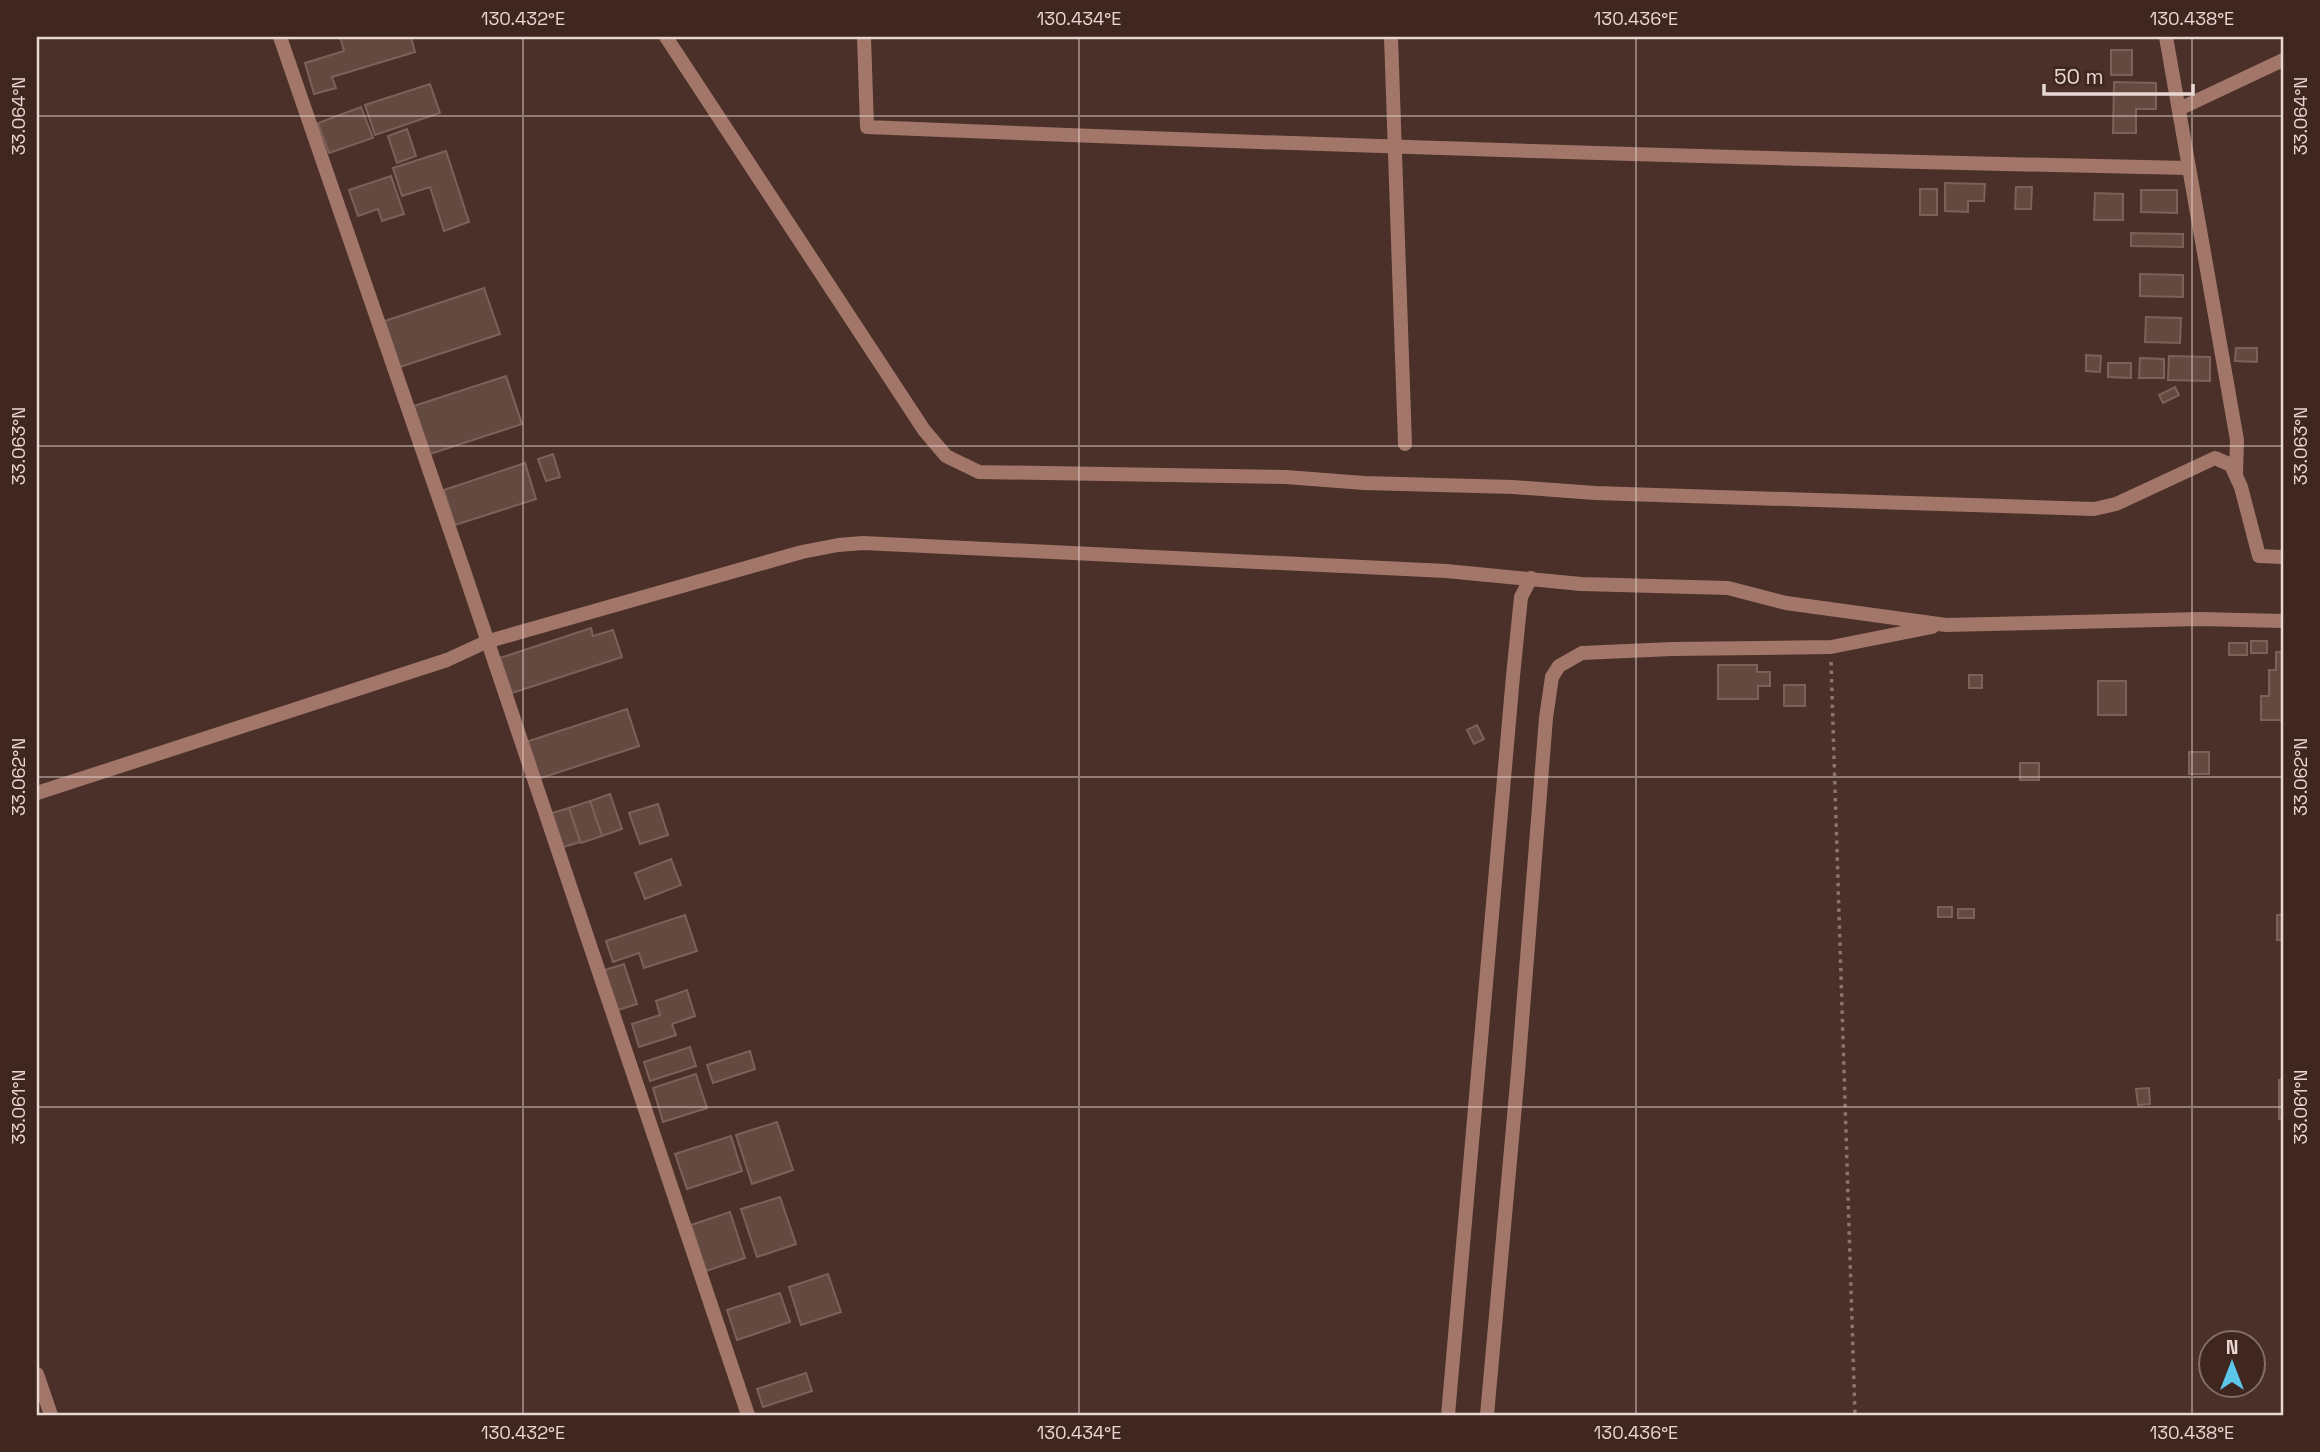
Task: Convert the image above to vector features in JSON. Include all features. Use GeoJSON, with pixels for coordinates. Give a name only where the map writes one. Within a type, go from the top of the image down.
{"type":"FeatureCollection","features":[{"type":"Feature","properties":{"kind":"street"},"geometry":{"type":"LineString","coordinates":[[280,37],[462,565],[748,1415]]}},
{"type":"Feature","properties":{"kind":"street"},"geometry":{"type":"LineString","coordinates":[[666,37],[924,429],[946,456],[979,472],[1286,477],[1595,493],[2094,509],[2116,503],[2216,458],[2231,465],[2236,476],[2259,556],[2283,557]]}},
{"type":"Feature","properties":{"kind":"street"},"geometry":{"type":"LineString","coordinates":[[864,37],[867,128],[1395,148],[2188,169]]}},
{"type":"Feature","properties":{"kind":"street"},"geometry":{"type":"LineString","coordinates":[[1391,37],[1405,444]]}},
{"type":"Feature","properties":{"kind":"street"},"geometry":{"type":"LineString","coordinates":[[2166,37],[2237,440],[2236,476]]}},
{"type":"Feature","properties":{"kind":"street"},"geometry":{"type":"LineString","coordinates":[[2179,109],[2283,60]]}},
{"type":"Feature","properties":{"kind":"street"},"geometry":{"type":"LineString","coordinates":[[37,793],[447,660],[486,642],[838,544],[863,542],[1446,571],[1581,584],[1728,588],[1786,603],[1945,625]]}},
{"type":"Feature","properties":{"kind":"street"},"geometry":{"type":"LineString","coordinates":[[1448,1415],[1513,676],[1521,597],[1531,578]]}},
{"type":"Feature","properties":{"kind":"street"},"geometry":{"type":"LineString","coordinates":[[1487,1415],[1546,718],[1552,677],[1559,666],[1582,653],[1831,647],[1945,625],[2200,618],[2283,621]]}},
{"type":"Feature","properties":{"kind":"street"},"geometry":{"type":"LineString","coordinates":[[37,1374],[51,1415]]}},
{"type":"Feature","properties":{"kind":"path"},"geometry":{"type":"LineString","coordinates":[[1831,647],[1855,1415]]}},
{"type":"Feature","properties":{"kind":"building"},"geometry":{"type":"Polygon","coordinates":[[[340,37],[411,37],[415,52],[332,77],[336,88],[314,94],[305,63],[344,51],[340,37]]]}},
{"type":"Feature","properties":{"kind":"building"},"geometry":{"type":"Polygon","coordinates":[[[2111,50],[2132,50],[2132,75],[2111,75],[2111,50]]]}},
{"type":"Feature","properties":{"kind":"building"},"geometry":{"type":"Polygon","coordinates":[[[2114,82],[2156,83],[2156,109],[2136,109],[2136,133],[2113,133],[2114,82]]]}},
{"type":"Feature","properties":{"kind":"building"},"geometry":{"type":"Polygon","coordinates":[[[430,84],[440,113],[375,135],[365,105],[430,84]]]}},
{"type":"Feature","properties":{"kind":"building"},"geometry":{"type":"Polygon","coordinates":[[[361,107],[373,138],[329,153],[318,123],[361,107]]]}},
{"type":"Feature","properties":{"kind":"building"},"geometry":{"type":"Polygon","coordinates":[[[407,129],[416,156],[397,163],[388,136],[407,129]]]}},
{"type":"Feature","properties":{"kind":"building"},"geometry":{"type":"Polygon","coordinates":[[[446,151],[469,222],[444,231],[430,187],[402,196],[393,168],[446,151]]]}},
{"type":"Feature","properties":{"kind":"building"},"geometry":{"type":"Polygon","coordinates":[[[391,176],[404,214],[382,221],[378,209],[358,216],[349,190],[391,176]]]}},
{"type":"Feature","properties":{"kind":"building"},"geometry":{"type":"Polygon","coordinates":[[[1945,183],[1985,184],[1984,201],[1968,201],[1968,212],[1945,211],[1945,183]]]}},
{"type":"Feature","properties":{"kind":"building"},"geometry":{"type":"Polygon","coordinates":[[[2016,187],[2032,187],[2031,209],[2015,209],[2016,187]]]}},
{"type":"Feature","properties":{"kind":"building"},"geometry":{"type":"Polygon","coordinates":[[[1920,189],[1937,189],[1937,215],[1920,215],[1920,189]]]}},
{"type":"Feature","properties":{"kind":"building"},"geometry":{"type":"Polygon","coordinates":[[[2141,190],[2177,190],[2177,213],[2141,212],[2141,190]]]}},
{"type":"Feature","properties":{"kind":"building"},"geometry":{"type":"Polygon","coordinates":[[[2095,193],[2123,194],[2123,220],[2094,220],[2095,193]]]}},
{"type":"Feature","properties":{"kind":"building"},"geometry":{"type":"Polygon","coordinates":[[[2131,233],[2183,234],[2183,247],[2131,246],[2131,233]]]}},
{"type":"Feature","properties":{"kind":"building"},"geometry":{"type":"Polygon","coordinates":[[[2140,274],[2183,275],[2183,297],[2140,296],[2140,274]]]}},
{"type":"Feature","properties":{"kind":"building"},"geometry":{"type":"Polygon","coordinates":[[[484,288],[500,334],[400,367],[385,321],[484,288]]]}},
{"type":"Feature","properties":{"kind":"building"},"geometry":{"type":"Polygon","coordinates":[[[2146,317],[2181,318],[2180,343],[2145,342],[2146,317]]]}},
{"type":"Feature","properties":{"kind":"building"},"geometry":{"type":"Polygon","coordinates":[[[2236,348],[2257,348],[2257,362],[2235,361],[2236,348]]]}},
{"type":"Feature","properties":{"kind":"building"},"geometry":{"type":"Polygon","coordinates":[[[2086,355],[2101,356],[2100,372],[2086,371],[2086,355]]]}},
{"type":"Feature","properties":{"kind":"building"},"geometry":{"type":"Polygon","coordinates":[[[2169,356],[2210,357],[2210,381],[2168,380],[2169,356]]]}},
{"type":"Feature","properties":{"kind":"building"},"geometry":{"type":"Polygon","coordinates":[[[2140,358],[2164,359],[2164,378],[2139,378],[2140,358]]]}},
{"type":"Feature","properties":{"kind":"building"},"geometry":{"type":"Polygon","coordinates":[[[2108,363],[2131,363],[2131,378],[2108,377],[2108,363]]]}},
{"type":"Feature","properties":{"kind":"building"},"geometry":{"type":"Polygon","coordinates":[[[506,376],[522,424],[430,454],[414,406],[506,376]]]}},
{"type":"Feature","properties":{"kind":"building"},"geometry":{"type":"Polygon","coordinates":[[[2175,387],[2179,395],[2163,403],[2159,395],[2175,387]]]}},
{"type":"Feature","properties":{"kind":"building"},"geometry":{"type":"Polygon","coordinates":[[[553,454],[560,477],[546,481],[538,459],[553,454]]]}},
{"type":"Feature","properties":{"kind":"building"},"geometry":{"type":"Polygon","coordinates":[[[525,463],[536,499],[455,525],[444,490],[525,463]]]}},
{"type":"Feature","properties":{"kind":"building"},"geometry":{"type":"Polygon","coordinates":[[[591,628],[593,636],[613,630],[622,657],[512,693],[500,658],[591,628]]]}},
{"type":"Feature","properties":{"kind":"building"},"geometry":{"type":"Polygon","coordinates":[[[2251,641],[2267,641],[2267,653],[2251,653],[2251,641]]]}},
{"type":"Feature","properties":{"kind":"building"},"geometry":{"type":"Polygon","coordinates":[[[2229,643],[2247,643],[2247,655],[2229,655],[2229,643]]]}},
{"type":"Feature","properties":{"kind":"building"},"geometry":{"type":"Polygon","coordinates":[[[2276,652],[2283,652],[2283,720],[2261,720],[2261,696],[2269,696],[2269,670],[2276,670],[2276,652]]]}},
{"type":"Feature","properties":{"kind":"building"},"geometry":{"type":"Polygon","coordinates":[[[1718,665],[1757,665],[1757,672],[1770,672],[1770,686],[1758,686],[1758,699],[1718,699],[1718,665]]]}},
{"type":"Feature","properties":{"kind":"building"},"geometry":{"type":"Polygon","coordinates":[[[1969,675],[1982,675],[1982,688],[1969,688],[1969,675]]]}},
{"type":"Feature","properties":{"kind":"building"},"geometry":{"type":"Polygon","coordinates":[[[2098,681],[2126,681],[2126,715],[2098,715],[2098,681]]]}},
{"type":"Feature","properties":{"kind":"building"},"geometry":{"type":"Polygon","coordinates":[[[1784,685],[1805,685],[1805,706],[1784,706],[1784,685]]]}},
{"type":"Feature","properties":{"kind":"building"},"geometry":{"type":"Polygon","coordinates":[[[627,709],[639,746],[538,779],[526,742],[627,709]]]}},
{"type":"Feature","properties":{"kind":"building"},"geometry":{"type":"Polygon","coordinates":[[[1477,725],[1484,739],[1474,744],[1467,730],[1477,725]]]}},
{"type":"Feature","properties":{"kind":"building"},"geometry":{"type":"Polygon","coordinates":[[[2189,752],[2209,752],[2209,774],[2189,774],[2189,752]]]}},
{"type":"Feature","properties":{"kind":"building"},"geometry":{"type":"Polygon","coordinates":[[[2020,763],[2039,763],[2039,780],[2020,780],[2020,763]]]}},
{"type":"Feature","properties":{"kind":"building"},"geometry":{"type":"Polygon","coordinates":[[[610,794],[622,829],[602,836],[590,801],[610,794]]]}},
{"type":"Feature","properties":{"kind":"building"},"geometry":{"type":"Polygon","coordinates":[[[590,801],[602,836],[581,843],[569,808],[590,801]]]}},
{"type":"Feature","properties":{"kind":"building"},"geometry":{"type":"Polygon","coordinates":[[[658,804],[668,835],[640,844],[629,813],[658,804]]]}},
{"type":"Feature","properties":{"kind":"building"},"geometry":{"type":"Polygon","coordinates":[[[569,808],[580,842],[560,848],[549,814],[569,808]]]}},
{"type":"Feature","properties":{"kind":"building"},"geometry":{"type":"Polygon","coordinates":[[[671,859],[681,885],[645,899],[635,873],[671,859]]]}},
{"type":"Feature","properties":{"kind":"building"},"geometry":{"type":"Polygon","coordinates":[[[1938,907],[1952,907],[1952,917],[1938,917],[1938,907]]]}},
{"type":"Feature","properties":{"kind":"building"},"geometry":{"type":"Polygon","coordinates":[[[1958,909],[1974,909],[1974,918],[1958,918],[1958,909]]]}},
{"type":"Feature","properties":{"kind":"building"},"geometry":{"type":"Polygon","coordinates":[[[685,915],[697,951],[644,968],[639,953],[613,962],[606,941],[685,915]]]}},
{"type":"Feature","properties":{"kind":"building"},"geometry":{"type":"Polygon","coordinates":[[[2277,915],[2283,915],[2283,940],[2277,940],[2277,915]]]}},
{"type":"Feature","properties":{"kind":"building"},"geometry":{"type":"Polygon","coordinates":[[[624,964],[637,1004],[615,1011],[602,971],[624,964]]]}},
{"type":"Feature","properties":{"kind":"building"},"geometry":{"type":"Polygon","coordinates":[[[687,990],[695,1016],[672,1024],[676,1035],[639,1047],[632,1024],[660,1015],[656,1001],[687,990]]]}},
{"type":"Feature","properties":{"kind":"building"},"geometry":{"type":"Polygon","coordinates":[[[690,1047],[696,1066],[650,1081],[644,1062],[690,1047]]]}},
{"type":"Feature","properties":{"kind":"building"},"geometry":{"type":"Polygon","coordinates":[[[750,1051],[755,1069],[713,1083],[707,1065],[750,1051]]]}},
{"type":"Feature","properties":{"kind":"building"},"geometry":{"type":"Polygon","coordinates":[[[696,1074],[707,1108],[663,1122],[653,1088],[696,1074]]]}},
{"type":"Feature","properties":{"kind":"building"},"geometry":{"type":"Polygon","coordinates":[[[2279,1080],[2283,1080],[2283,1119],[2279,1119],[2279,1080]]]}},
{"type":"Feature","properties":{"kind":"building"},"geometry":{"type":"Polygon","coordinates":[[[2149,1088],[2150,1104],[2138,1105],[2136,1089],[2149,1088]]]}},
{"type":"Feature","properties":{"kind":"building"},"geometry":{"type":"Polygon","coordinates":[[[777,1122],[793,1170],[752,1184],[736,1135],[777,1122]]]}},
{"type":"Feature","properties":{"kind":"building"},"geometry":{"type":"Polygon","coordinates":[[[731,1136],[742,1171],[687,1189],[675,1154],[731,1136]]]}},
{"type":"Feature","properties":{"kind":"building"},"geometry":{"type":"Polygon","coordinates":[[[780,1197],[796,1244],[757,1257],[741,1209],[780,1197]]]}},
{"type":"Feature","properties":{"kind":"building"},"geometry":{"type":"Polygon","coordinates":[[[730,1212],[745,1258],[706,1271],[691,1225],[730,1212]]]}},
{"type":"Feature","properties":{"kind":"building"},"geometry":{"type":"Polygon","coordinates":[[[828,1274],[841,1312],[801,1325],[789,1287],[828,1274]]]}},
{"type":"Feature","properties":{"kind":"building"},"geometry":{"type":"Polygon","coordinates":[[[780,1293],[790,1322],[737,1340],[727,1310],[780,1293]]]}},
{"type":"Feature","properties":{"kind":"building"},"geometry":{"type":"Polygon","coordinates":[[[806,1373],[812,1391],[763,1407],[757,1389],[806,1373]]]}}]}
